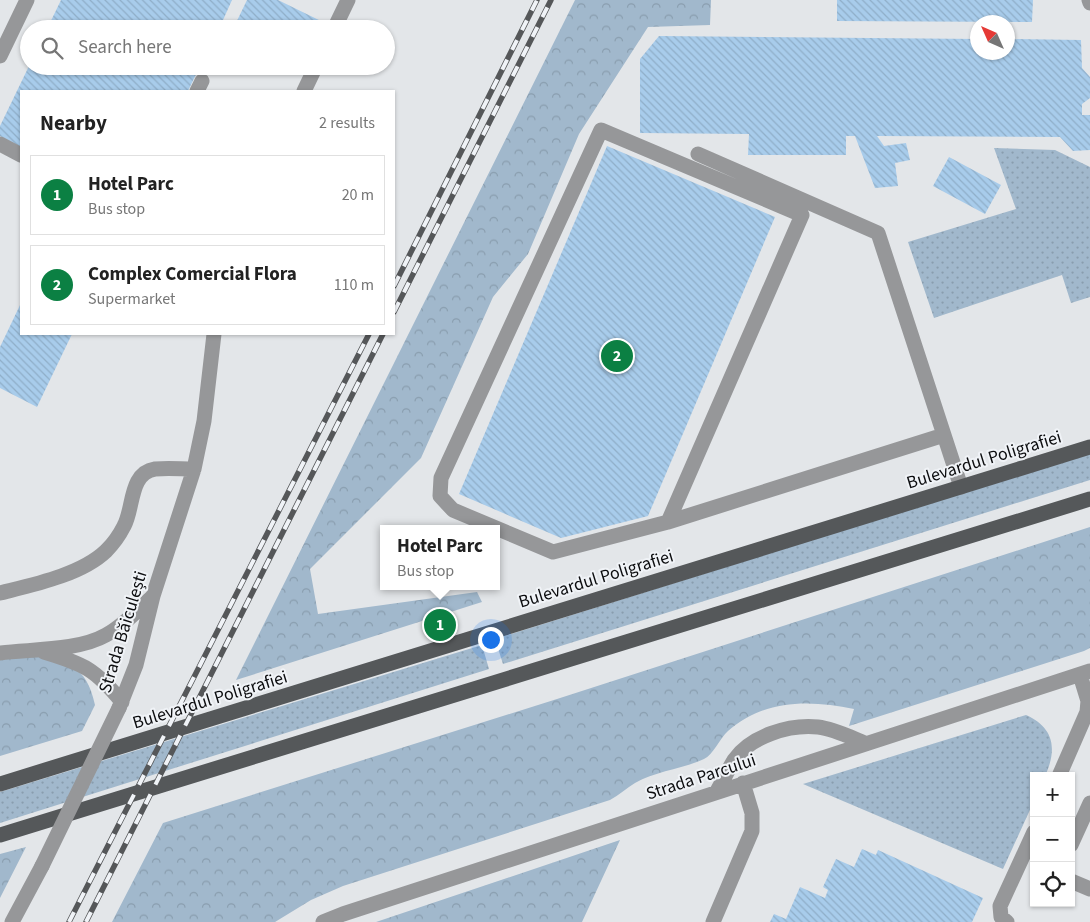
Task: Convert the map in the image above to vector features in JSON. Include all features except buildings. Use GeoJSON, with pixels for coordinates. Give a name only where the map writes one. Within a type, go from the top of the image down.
{"type":"FeatureCollection","features":[{"type":"Feature","properties":{"kind":"main road","name":"Bulevardul Poligrafiei"},"geometry":{"type":"LineString","coordinates":[[0,784],[1090,447]]}},
{"type":"Feature","properties":{"kind":"main road"},"geometry":{"type":"LineString","coordinates":[[0,835],[1090,499]]}},
{"type":"Feature","properties":{"kind":"street"},"geometry":{"type":"LineString","coordinates":[[0,56],[27,0]]}},
{"type":"Feature","properties":{"kind":"street"},"geometry":{"type":"LineString","coordinates":[[338,20],[348,0]]}},
{"type":"Feature","properties":{"kind":"street"},"geometry":{"type":"LineString","coordinates":[[304,90],[312,75]]}},
{"type":"Feature","properties":{"kind":"street"},"geometry":{"type":"LineString","coordinates":[[489,525],[453,510],[440,496],[440,478],[601,130],[802,215],[668,522]]}},
{"type":"Feature","properties":{"kind":"street"},"geometry":{"type":"LineString","coordinates":[[0,144],[20,154]]}},
{"type":"Feature","properties":{"kind":"street"},"geometry":{"type":"LineString","coordinates":[[698,154],[878,233],[961,487]]}},
{"type":"Feature","properties":{"kind":"street","name":"Strada Băiculești"},"geometry":{"type":"LineString","coordinates":[[12,922],[42,866],[120,705],[136,665],[153,596],[194,469],[204,421],[214,335]]}},
{"type":"Feature","properties":{"kind":"street"},"geometry":{"type":"LineString","coordinates":[[500,530],[553,552],[668,522],[944,435]]}},
{"type":"Feature","properties":{"kind":"street"},"geometry":{"type":"LineString","coordinates":[[0,593],[51,580],[77,569],[106,551],[125,525],[133,492],[140,477],[154,469],[194,469]]}},
{"type":"Feature","properties":{"kind":"street"},"geometry":{"type":"LineString","coordinates":[[0,654],[78,645],[105,636],[153,596]]}},
{"type":"Feature","properties":{"kind":"street"},"geometry":{"type":"LineString","coordinates":[[35,649],[87,666],[108,685],[120,705]]}},
{"type":"Feature","properties":{"kind":"street"},"geometry":{"type":"LineString","coordinates":[[1061,772],[1087,712],[1088,701],[1085,673]]}},
{"type":"Feature","properties":{"kind":"street","name":"Strada Parcului"},"geometry":{"type":"LineString","coordinates":[[324,922],[717,791],[1085,673]]}},
{"type":"Feature","properties":{"kind":"street"},"geometry":{"type":"LineString","coordinates":[[717,791],[741,752],[750,745],[776,733],[789,729],[817,727],[865,743]]}},
{"type":"Feature","properties":{"kind":"street"},"geometry":{"type":"LineString","coordinates":[[713,922],[752,831],[752,814],[743,783]]}},
{"type":"Feature","properties":{"kind":"street"},"geometry":{"type":"LineString","coordinates":[[1075,836],[1090,803]]}},
{"type":"Feature","properties":{"kind":"street"},"geometry":{"type":"LineString","coordinates":[[1007,922],[1001,917],[999,912],[1028,861]]}},
{"type":"Feature","properties":{"kind":"street"},"geometry":{"type":"LineString","coordinates":[[1075,883],[1090,889]]}},
{"type":"Feature","properties":{"kind":"green space"},"geometry":{"type":"Polygon","coordinates":[[[575,0],[711,0],[710,25],[648,27],[579,134],[528,254],[493,297],[421,458],[310,569],[318,614],[477,592],[482,602],[236,680],[575,0]]]}},
{"type":"Feature","properties":{"kind":"green space"},"geometry":{"type":"Polygon","coordinates":[[[994,148],[1055,150],[1090,167],[1090,297],[1071,303],[1062,275],[934,318],[908,242],[1016,209],[994,148]]]}},
{"type":"Feature","properties":{"kind":"green space"},"geometry":{"type":"Polygon","coordinates":[[[1090,453],[1090,480],[503,664],[495,639],[1090,453]]]}},
{"type":"Feature","properties":{"kind":"green space"},"geometry":{"type":"Polygon","coordinates":[[[1090,527],[1090,648],[1084,651],[849,726],[854,709],[837,706],[821,704],[788,705],[757,713],[742,720],[728,731],[704,759],[643,779],[610,800],[343,886],[311,900],[275,922],[112,922],[163,823],[557,699],[1090,527]]]}},
{"type":"Feature","properties":{"kind":"green space"},"geometry":{"type":"Polygon","coordinates":[[[482,645],[489,669],[0,823],[0,792],[482,645]]]}},
{"type":"Feature","properties":{"kind":"green space"},"geometry":{"type":"Polygon","coordinates":[[[32,655],[65,664],[81,673],[91,691],[95,705],[82,731],[0,756],[0,660],[32,655]]]}},
{"type":"Feature","properties":{"kind":"green space"},"geometry":{"type":"Polygon","coordinates":[[[1026,715],[1043,726],[1051,741],[1051,757],[1047,772],[1030,772],[1030,810],[1003,869],[803,784],[1026,715]]]}},
{"type":"Feature","properties":{"kind":"green space"},"geometry":{"type":"Polygon","coordinates":[[[620,840],[582,922],[376,922],[620,840]]]}},
{"type":"Feature","properties":{"kind":"green space"},"geometry":{"type":"Polygon","coordinates":[[[26,847],[0,898],[0,854],[26,847]]]}},
{"type":"Feature","properties":{"kind":"railway"},"geometry":{"type":"LineString","coordinates":[[395,284],[537,0]]}},
{"type":"Feature","properties":{"kind":"railway"},"geometry":{"type":"LineString","coordinates":[[395,310],[551,0]]}},
{"type":"Feature","properties":{"kind":"railway"},"geometry":{"type":"LineString","coordinates":[[69,922],[368,335]]}},
{"type":"Feature","properties":{"kind":"railway"},"geometry":{"type":"LineString","coordinates":[[86,922],[382,335]]}},
{"type":"Feature","properties":{"kind":"place","name":"Complex Comercial Flora"},"geometry":{"type":"Point","coordinates":[617,356]}},
{"type":"Feature","properties":{"kind":"place","name":"Hotel Parc"},"geometry":{"type":"Point","coordinates":[440,625]}}]}
